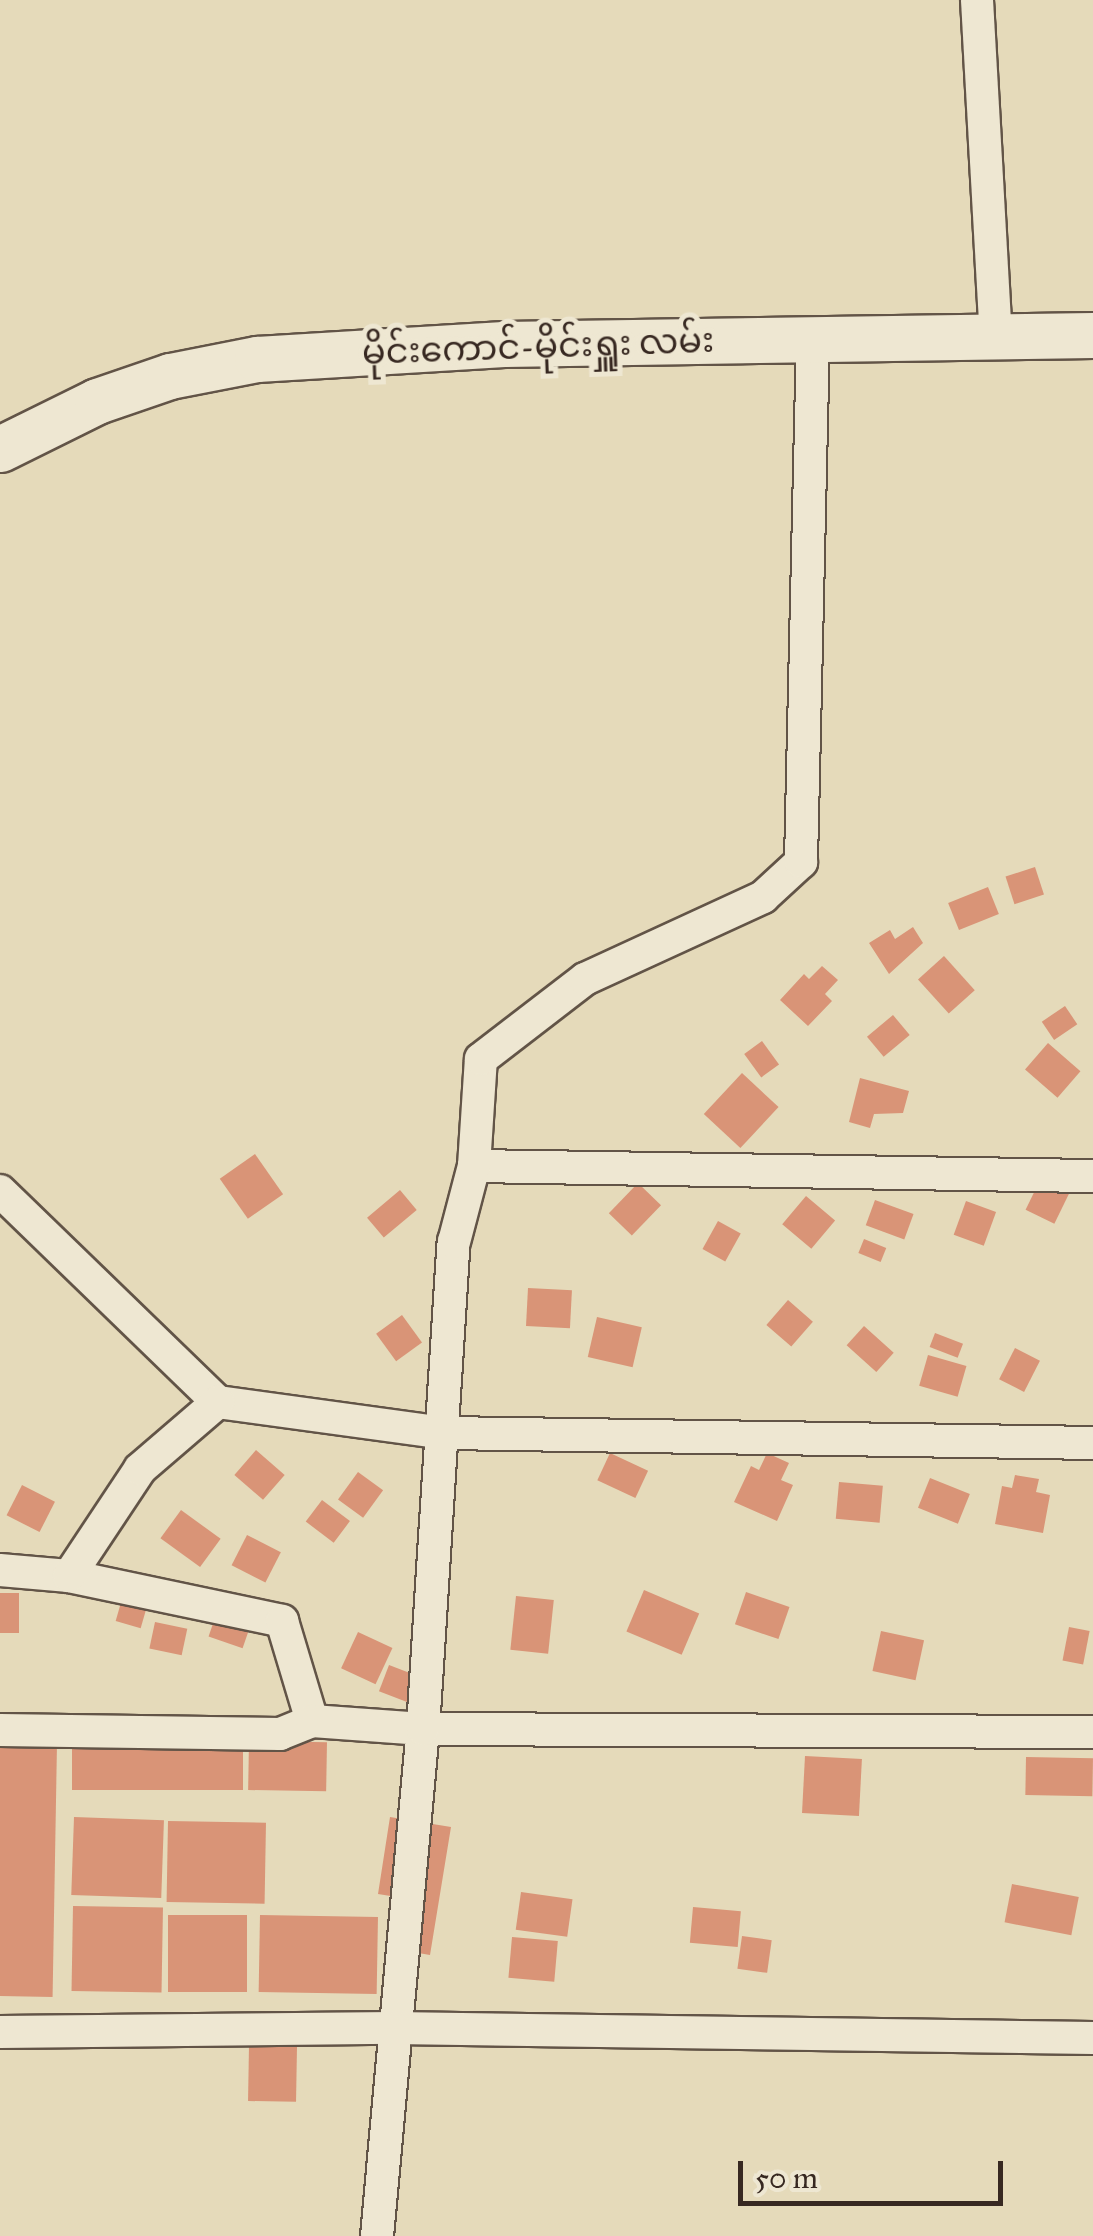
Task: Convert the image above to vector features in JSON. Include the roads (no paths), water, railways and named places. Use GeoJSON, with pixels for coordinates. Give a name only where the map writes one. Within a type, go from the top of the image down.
{"type":"FeatureCollection","features":[{"type":"Feature","properties":{"kind":"main road","name":"မိုင်းကောင်-မိုင်းရှူး လမ်း"},"geometry":{"type":"LineString","coordinates":[[0,449],[98,400],[170,376],[257,359],[504,344],[1093,335]]}},
{"type":"Feature","properties":{"kind":"street"},"geometry":{"type":"LineString","coordinates":[[977,0],[996,337]]}},
{"type":"Feature","properties":{"kind":"street"},"geometry":{"type":"LineString","coordinates":[[378,2236],[445,1434],[454,1242],[474,1166],[481,1060],[585,979],[763,897],[801,862],[813,339]]}},
{"type":"Feature","properties":{"kind":"street"},"geometry":{"type":"LineString","coordinates":[[474,1166],[1093,1176]]}},
{"type":"Feature","properties":{"kind":"street"},"geometry":{"type":"LineString","coordinates":[[0,1191],[218,1402],[445,1434],[1093,1444]]}},
{"type":"Feature","properties":{"kind":"street"},"geometry":{"type":"LineString","coordinates":[[68,1576],[140,1469],[218,1402]]}},
{"type":"Feature","properties":{"kind":"street"},"geometry":{"type":"LineString","coordinates":[[0,1570],[68,1576],[282,1620],[312,1720]]}},
{"type":"Feature","properties":{"kind":"street"},"geometry":{"type":"LineString","coordinates":[[0,1730],[280,1734],[312,1720],[422,1730],[1093,1732]]}},
{"type":"Feature","properties":{"kind":"street"},"geometry":{"type":"LineString","coordinates":[[0,2032],[394,2028],[1093,2038]]}}]}
